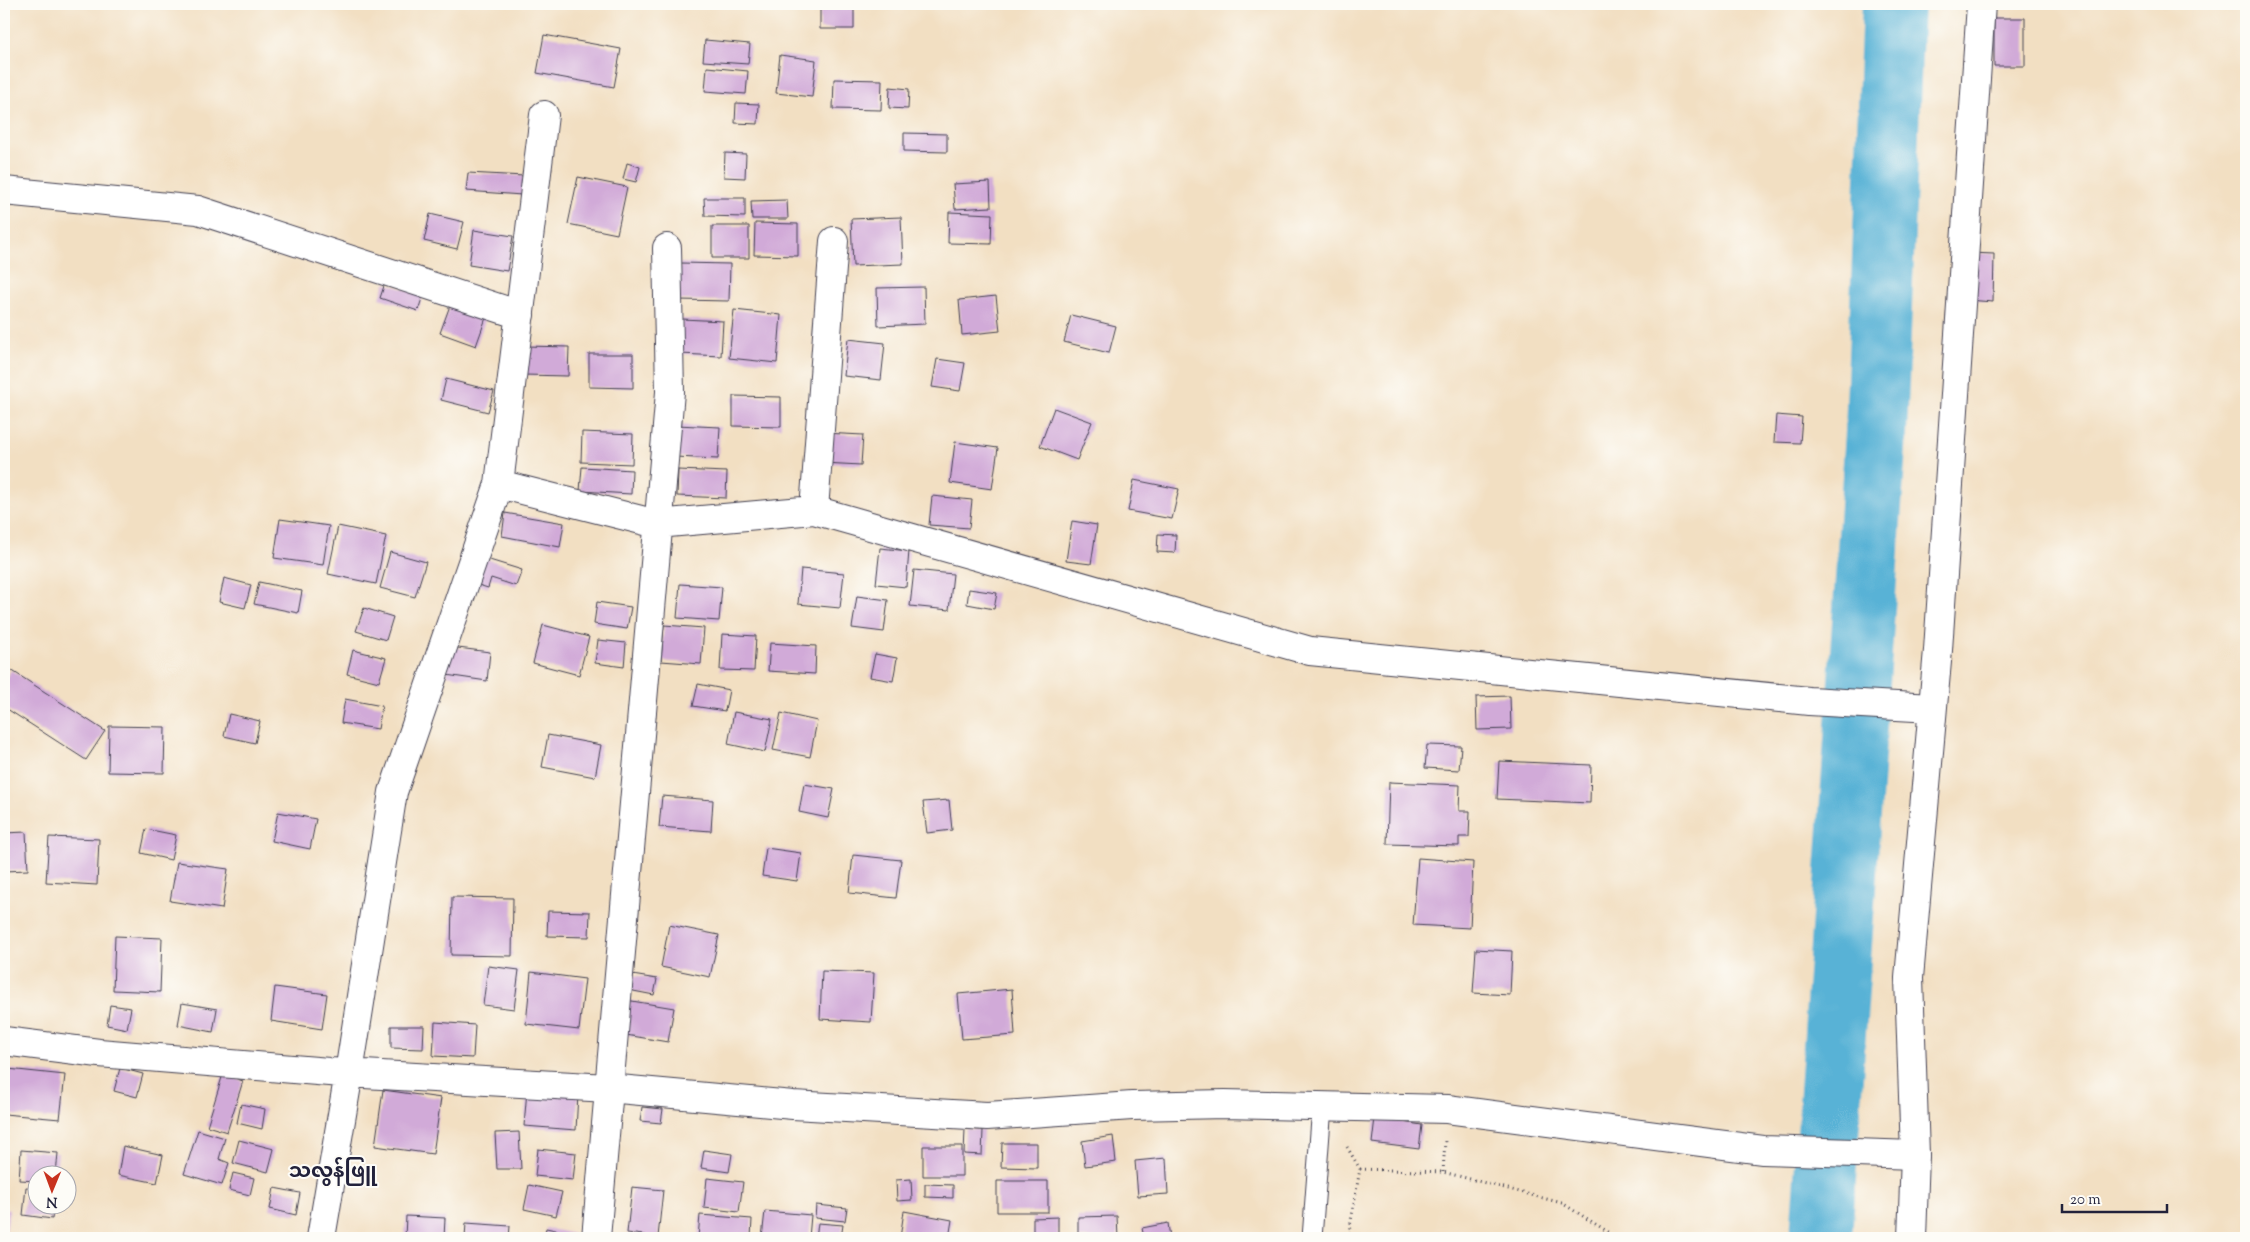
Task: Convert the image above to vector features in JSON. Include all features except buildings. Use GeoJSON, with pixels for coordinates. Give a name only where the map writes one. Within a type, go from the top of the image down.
{"type":"FeatureCollection","features":[{"type":"Feature","properties":{"kind":"street"},"geometry":{"type":"LineString","coordinates":[[1912,1238],[1915,1155],[1909,978],[1932,708],[1981,4]]}},
{"type":"Feature","properties":{"kind":"street"},"geometry":{"type":"LineString","coordinates":[[321,1238],[393,792],[499,484],[544,115]]}},
{"type":"Feature","properties":{"kind":"street"},"geometry":{"type":"LineString","coordinates":[[4,191],[198,210],[520,315]]}},
{"type":"Feature","properties":{"kind":"street"},"geometry":{"type":"LineString","coordinates":[[814,510],[834,241]]}},
{"type":"Feature","properties":{"kind":"street"},"geometry":{"type":"LineString","coordinates":[[596,1238],[670,392],[667,248]]}},
{"type":"Feature","properties":{"kind":"street"},"geometry":{"type":"LineString","coordinates":[[499,484],[657,524],[814,510],[1310,651],[1809,701],[1932,708]]}},
{"type":"Feature","properties":{"kind":"street"},"geometry":{"type":"LineString","coordinates":[[4,1041],[99,1052],[349,1073],[608,1088],[793,1105],[987,1116],[1132,1106],[1225,1104],[1448,1109],[1763,1150],[1915,1155]]}},
{"type":"Feature","properties":{"kind":"lane"},"geometry":{"type":"LineString","coordinates":[[1312,1238],[1322,1106]]}},
{"type":"Feature","properties":{"kind":"path"},"geometry":{"type":"LineString","coordinates":[[1360,1169],[1443,1172],[1562,1203],[1618,1238]]}},
{"type":"Feature","properties":{"kind":"waterway"},"geometry":{"type":"LineString","coordinates":[[1821,1238],[1876,433],[1893,4]]}},
{"type":"Feature","properties":{"kind":"district","name":"သလွန်ဖြူ"},"geometry":{"type":"Point","coordinates":[333,1172]}}]}
